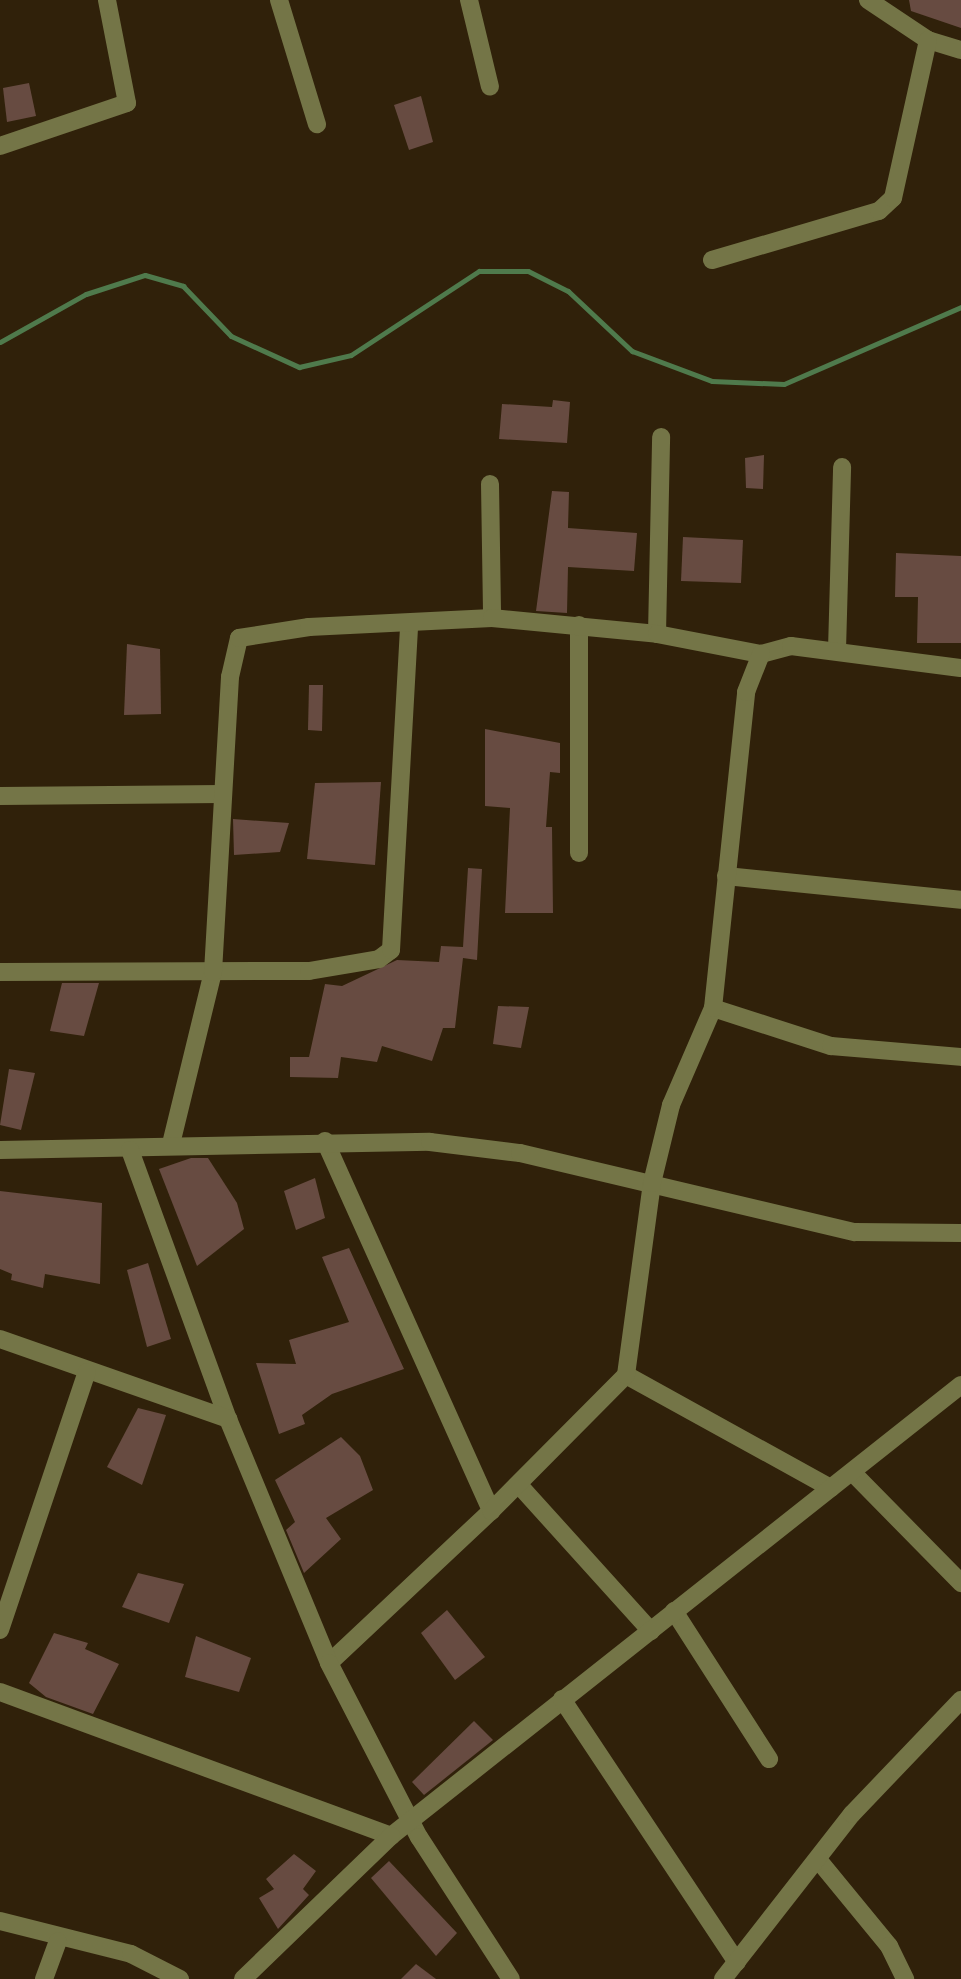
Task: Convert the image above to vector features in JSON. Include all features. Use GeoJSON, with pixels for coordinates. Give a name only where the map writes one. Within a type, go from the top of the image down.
{"type":"FeatureCollection","features":[{"type":"Feature","properties":{"kind":"street"},"geometry":{"type":"LineString","coordinates":[[0,146],[127,103],[107,0]]}},
{"type":"Feature","properties":{"kind":"street"},"geometry":{"type":"LineString","coordinates":[[279,0],[317,124]]}},
{"type":"Feature","properties":{"kind":"street"},"geometry":{"type":"LineString","coordinates":[[469,0],[490,87]]}},
{"type":"Feature","properties":{"kind":"street"},"geometry":{"type":"LineString","coordinates":[[868,0],[928,40],[961,50]]}},
{"type":"Feature","properties":{"kind":"street"},"geometry":{"type":"LineString","coordinates":[[712,260],[878,211],[893,198],[928,40]]}},
{"type":"Feature","properties":{"kind":"street"},"geometry":{"type":"LineString","coordinates":[[657,634],[661,437]]}},
{"type":"Feature","properties":{"kind":"street"},"geometry":{"type":"LineString","coordinates":[[836,650],[842,467]]}},
{"type":"Feature","properties":{"kind":"street"},"geometry":{"type":"LineString","coordinates":[[491,484],[492,618]]}},
{"type":"Feature","properties":{"kind":"street"},"geometry":{"type":"LineString","coordinates":[[171,1144],[213,972],[222,794],[239,638],[309,627],[492,618],[657,634],[761,653],[790,646],[961,668]]}},
{"type":"Feature","properties":{"kind":"street"},"geometry":{"type":"LineString","coordinates":[[0,972],[309,971],[379,959],[391,950],[409,624]]}},
{"type":"Feature","properties":{"kind":"street"},"geometry":{"type":"LineString","coordinates":[[579,625],[579,853]]}},
{"type":"Feature","properties":{"kind":"street"},"geometry":{"type":"LineString","coordinates":[[329,1663],[519,1485],[626,1375],[652,1184],[671,1105],[713,1008],[746,692],[761,653]]}},
{"type":"Feature","properties":{"kind":"street"},"geometry":{"type":"LineString","coordinates":[[0,796],[222,794]]}},
{"type":"Feature","properties":{"kind":"street"},"geometry":{"type":"LineString","coordinates":[[726,876],[961,900]]}},
{"type":"Feature","properties":{"kind":"street"},"geometry":{"type":"LineString","coordinates":[[713,1008],[831,1046],[961,1057]]}},
{"type":"Feature","properties":{"kind":"street"},"geometry":{"type":"LineString","coordinates":[[325,1141],[491,1511]]}},
{"type":"Feature","properties":{"kind":"street"},"geometry":{"type":"LineString","coordinates":[[0,1150],[130,1150],[171,1144],[325,1141],[430,1142],[508,1152],[855,1232],[961,1233]]}},
{"type":"Feature","properties":{"kind":"street"},"geometry":{"type":"LineString","coordinates":[[130,1150],[228,1419],[329,1663],[412,1822],[511,1979]]}},
{"type":"Feature","properties":{"kind":"street"},"geometry":{"type":"LineString","coordinates":[[0,1339],[228,1419]]}},
{"type":"Feature","properties":{"kind":"street"},"geometry":{"type":"LineString","coordinates":[[0,1630],[88,1372]]}},
{"type":"Feature","properties":{"kind":"street"},"geometry":{"type":"LineString","coordinates":[[626,1375],[831,1488]]}},
{"type":"Feature","properties":{"kind":"street"},"geometry":{"type":"LineString","coordinates":[[243,1979],[391,1836],[961,1385]]}},
{"type":"Feature","properties":{"kind":"street"},"geometry":{"type":"LineString","coordinates":[[852,1472],[961,1583]]}},
{"type":"Feature","properties":{"kind":"street"},"geometry":{"type":"LineString","coordinates":[[519,1485],[651,1631]]}},
{"type":"Feature","properties":{"kind":"street"},"geometry":{"type":"LineString","coordinates":[[674,1611],[769,1759]]}},
{"type":"Feature","properties":{"kind":"street"},"geometry":{"type":"LineString","coordinates":[[0,1692],[391,1836]]}},
{"type":"Feature","properties":{"kind":"street"},"geometry":{"type":"LineString","coordinates":[[562,1699],[737,1962]]}},
{"type":"Feature","properties":{"kind":"street"},"geometry":{"type":"LineString","coordinates":[[723,1979],[820,1862],[852,1814],[961,1700]]}},
{"type":"Feature","properties":{"kind":"street"},"geometry":{"type":"LineString","coordinates":[[820,1862],[889,1946],[905,1979]]}},
{"type":"Feature","properties":{"kind":"street"},"geometry":{"type":"LineString","coordinates":[[0,1922],[58,1941],[131,1954],[180,1979]]}},
{"type":"Feature","properties":{"kind":"street"},"geometry":{"type":"LineString","coordinates":[[44,1979],[58,1941]]}},
{"type":"Feature","properties":{"kind":"building"},"geometry":{"type":"Polygon","coordinates":[[[909,0],[961,0],[961,28],[911,11],[909,0]]]}},
{"type":"Feature","properties":{"kind":"building"},"geometry":{"type":"Polygon","coordinates":[[[29,83],[36,116],[7,122],[3,88],[29,83]]]}},
{"type":"Feature","properties":{"kind":"building"},"geometry":{"type":"Polygon","coordinates":[[[421,96],[433,142],[409,150],[394,105],[421,96]]]}},
{"type":"Feature","properties":{"kind":"building"},"geometry":{"type":"Polygon","coordinates":[[[553,400],[570,402],[567,443],[499,439],[502,404],[552,407],[553,400]]]}},
{"type":"Feature","properties":{"kind":"building"},"geometry":{"type":"Polygon","coordinates":[[[764,455],[763,489],[746,488],[745,458],[764,455]]]}},
{"type":"Feature","properties":{"kind":"building"},"geometry":{"type":"Polygon","coordinates":[[[552,491],[569,492],[568,528],[637,533],[634,571],[568,567],[567,613],[536,611],[552,491]]]}},
{"type":"Feature","properties":{"kind":"building"},"geometry":{"type":"Polygon","coordinates":[[[683,537],[743,540],[741,583],[681,581],[683,537]]]}},
{"type":"Feature","properties":{"kind":"building"},"geometry":{"type":"Polygon","coordinates":[[[896,553],[961,556],[961,643],[917,643],[918,597],[895,597],[896,553]]]}},
{"type":"Feature","properties":{"kind":"building"},"geometry":{"type":"Polygon","coordinates":[[[127,644],[160,649],[161,714],[124,715],[127,644]]]}},
{"type":"Feature","properties":{"kind":"building"},"geometry":{"type":"Polygon","coordinates":[[[309,685],[323,685],[322,731],[308,730],[309,685]]]}},
{"type":"Feature","properties":{"kind":"building"},"geometry":{"type":"Polygon","coordinates":[[[485,729],[560,743],[560,773],[550,772],[546,827],[552,827],[553,913],[505,913],[510,808],[485,806],[485,729]]]}},
{"type":"Feature","properties":{"kind":"building"},"geometry":{"type":"Polygon","coordinates":[[[381,782],[375,865],[307,859],[315,783],[381,782]]]}},
{"type":"Feature","properties":{"kind":"building"},"geometry":{"type":"Polygon","coordinates":[[[233,819],[289,823],[280,852],[234,855],[233,819]]]}},
{"type":"Feature","properties":{"kind":"building"},"geometry":{"type":"Polygon","coordinates":[[[468,868],[482,869],[477,960],[463,958],[455,1028],[443,1028],[432,1061],[382,1046],[377,1062],[341,1057],[338,1078],[290,1077],[290,1057],[309,1057],[325,984],[342,986],[397,960],[439,962],[441,946],[463,947],[468,868]]]}},
{"type":"Feature","properties":{"kind":"building"},"geometry":{"type":"Polygon","coordinates":[[[62,983],[99,983],[84,1036],[50,1031],[62,983]]]}},
{"type":"Feature","properties":{"kind":"building"},"geometry":{"type":"Polygon","coordinates":[[[498,1006],[529,1007],[521,1048],[493,1044],[498,1006]]]}},
{"type":"Feature","properties":{"kind":"building"},"geometry":{"type":"Polygon","coordinates":[[[9,1069],[35,1073],[21,1130],[0,1125],[9,1069]]]}},
{"type":"Feature","properties":{"kind":"building"},"geometry":{"type":"Polygon","coordinates":[[[191,1158],[208,1158],[237,1203],[244,1229],[197,1266],[159,1169],[191,1158]]]}},
{"type":"Feature","properties":{"kind":"building"},"geometry":{"type":"Polygon","coordinates":[[[315,1178],[325,1218],[296,1230],[284,1191],[315,1178]]]}},
{"type":"Feature","properties":{"kind":"building"},"geometry":{"type":"Polygon","coordinates":[[[0,1191],[102,1203],[100,1284],[45,1274],[43,1288],[11,1280],[12,1274],[0,1269],[0,1191]]]}},
{"type":"Feature","properties":{"kind":"building"},"geometry":{"type":"Polygon","coordinates":[[[349,1248],[404,1369],[332,1394],[302,1415],[305,1424],[279,1434],[256,1363],[296,1364],[289,1340],[349,1322],[322,1257],[349,1248]]]}},
{"type":"Feature","properties":{"kind":"building"},"geometry":{"type":"Polygon","coordinates":[[[148,1263],[171,1339],[147,1347],[127,1270],[148,1263]]]}},
{"type":"Feature","properties":{"kind":"building"},"geometry":{"type":"Polygon","coordinates":[[[138,1408],[166,1415],[142,1485],[107,1467],[138,1408]]]}},
{"type":"Feature","properties":{"kind":"building"},"geometry":{"type":"Polygon","coordinates":[[[341,1437],[360,1456],[373,1490],[326,1518],[341,1539],[304,1573],[286,1530],[295,1522],[275,1480],[341,1437]]]}},
{"type":"Feature","properties":{"kind":"building"},"geometry":{"type":"Polygon","coordinates":[[[138,1573],[184,1584],[169,1623],[122,1607],[138,1573]]]}},
{"type":"Feature","properties":{"kind":"building"},"geometry":{"type":"Polygon","coordinates":[[[447,1610],[485,1657],[455,1680],[421,1633],[447,1610]]]}},
{"type":"Feature","properties":{"kind":"building"},"geometry":{"type":"Polygon","coordinates":[[[54,1633],[88,1643],[85,1649],[119,1664],[93,1714],[46,1697],[29,1683],[54,1633]]]}},
{"type":"Feature","properties":{"kind":"building"},"geometry":{"type":"Polygon","coordinates":[[[196,1636],[251,1658],[239,1692],[185,1677],[196,1636]]]}},
{"type":"Feature","properties":{"kind":"building"},"geometry":{"type":"Polygon","coordinates":[[[474,1721],[493,1740],[424,1795],[412,1782],[474,1721]]]}},
{"type":"Feature","properties":{"kind":"building"},"geometry":{"type":"Polygon","coordinates":[[[294,1854],[316,1871],[303,1889],[309,1895],[278,1929],[259,1898],[274,1889],[266,1879],[294,1854]]]}},
{"type":"Feature","properties":{"kind":"building"},"geometry":{"type":"Polygon","coordinates":[[[389,1861],[457,1933],[436,1956],[371,1878],[389,1861]]]}},
{"type":"Feature","properties":{"kind":"building"},"geometry":{"type":"Polygon","coordinates":[[[416,1964],[436,1979],[401,1979],[416,1964]]]}},
{"type":"Feature","properties":{"kind":"waterway"},"geometry":{"type":"LineString","coordinates":[[0,342],[86,294],[145,275],[183,286],[231,336],[299,367],[351,355],[479,271],[528,271],[568,291],[632,351],[712,381],[784,384],[961,307]]}}]}
